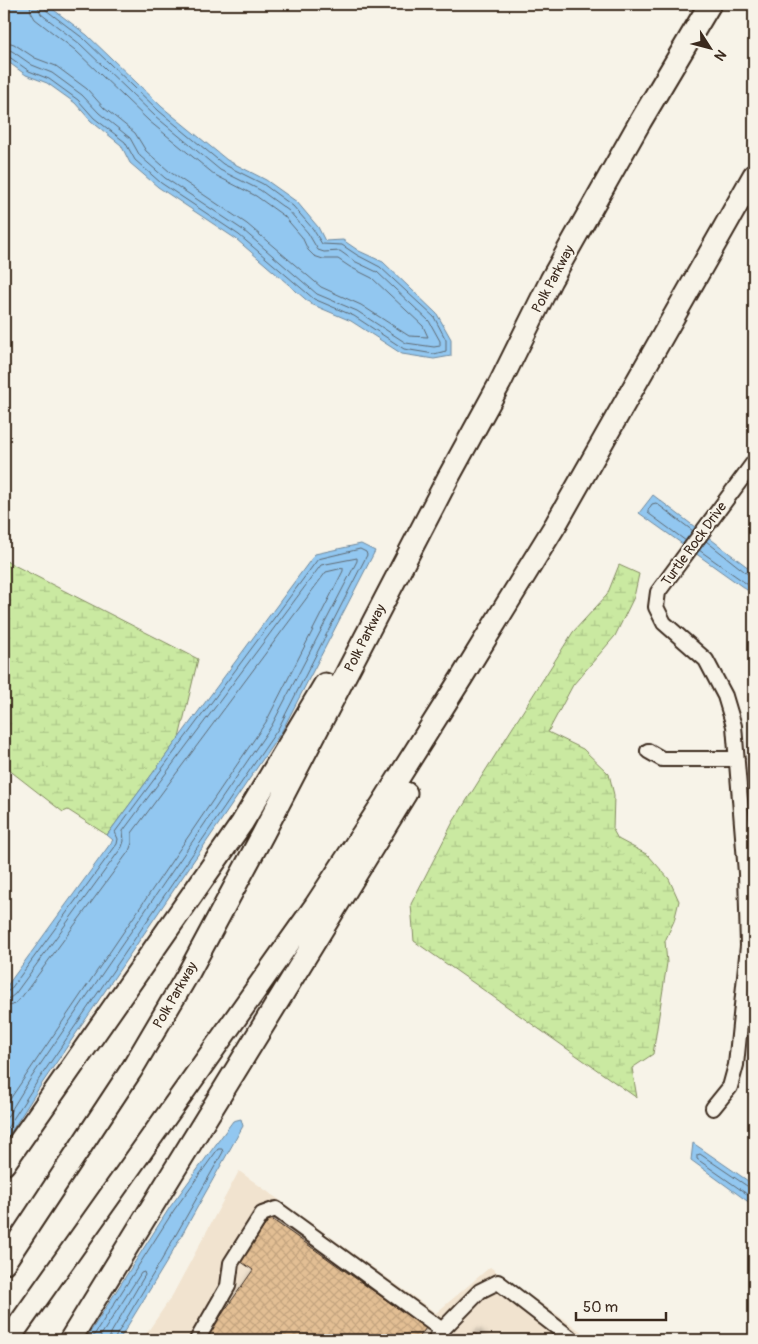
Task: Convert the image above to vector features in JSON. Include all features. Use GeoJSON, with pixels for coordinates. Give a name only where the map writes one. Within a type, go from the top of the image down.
{"type":"FeatureCollection","features":[{"type":"Feature","properties":{"kind":"highway","name":"Polk Parkway"},"geometry":{"type":"LineString","coordinates":[[4,1263],[132,1069],[188,974],[500,382],[551,280],[640,122],[710,4]]}},
{"type":"Feature","properties":{"kind":"highway"},"geometry":{"type":"LineString","coordinates":[[8,1340],[315,906],[382,804],[556,524],[754,175]]}},
{"type":"Feature","properties":{"kind":"highway"},"geometry":{"type":"LineString","coordinates":[[4,1164],[242,823],[384,584],[420,516],[448,478]]}},
{"type":"Feature","properties":{"kind":"highway"},"geometry":{"type":"LineString","coordinates":[[70,1340],[393,814],[524,594],[556,524]]}},
{"type":"Feature","properties":{"kind":"street","name":"Turtle Rock Drive"},"geometry":{"type":"LineString","coordinates":[[713,1108],[730,1086],[736,1065],[748,946],[746,873],[734,726],[726,696],[706,660],[664,623],[656,607],[658,592],[754,462]]}},
{"type":"Feature","properties":{"kind":"street"},"geometry":{"type":"LineString","coordinates":[[648,751],[662,759],[737,759]]}},
{"type":"Feature","properties":{"kind":"street"},"geometry":{"type":"LineString","coordinates":[[197,1340],[228,1286],[231,1263],[262,1214],[276,1209],[438,1335],[480,1291],[498,1282],[573,1340]]}},
{"type":"Feature","properties":{"kind":"shaded area"},"geometry":{"type":"Polygon","coordinates":[[[239,1171],[436,1313],[490,1267],[593,1340],[142,1340],[172,1296],[239,1171]]]}},
{"type":"Feature","properties":{"kind":"green space"},"geometry":{"type":"Polygon","coordinates":[[[4,560],[198,659],[179,738],[107,835],[68,810],[63,812],[4,766],[4,560]]]}},
{"type":"Feature","properties":{"kind":"green space"},"geometry":{"type":"Polygon","coordinates":[[[619,565],[639,574],[634,597],[615,636],[573,685],[548,732],[583,749],[609,774],[614,795],[613,830],[618,839],[648,855],[669,879],[679,901],[674,921],[665,941],[667,963],[653,1054],[632,1068],[637,1098],[414,941],[411,904],[453,822],[573,632],[607,595],[619,565]]]}},
{"type":"Feature","properties":{"kind":"water"},"geometry":{"type":"Polygon","coordinates":[[[4,4],[46,4],[87,35],[162,107],[227,160],[266,180],[297,202],[318,227],[325,241],[343,240],[359,251],[383,262],[437,314],[451,339],[451,356],[434,359],[402,354],[351,321],[311,304],[236,239],[158,187],[130,163],[121,145],[91,121],[75,103],[47,83],[26,75],[4,59],[4,4]]]}},
{"type":"Feature","properties":{"kind":"water"},"geometry":{"type":"Polygon","coordinates":[[[653,495],[754,572],[754,595],[639,513],[653,495]]]}},
{"type":"Feature","properties":{"kind":"water"},"geometry":{"type":"Polygon","coordinates":[[[361,544],[375,551],[282,731],[41,1085],[4,1143],[4,990],[113,840],[107,835],[315,554],[361,544]]]}},
{"type":"Feature","properties":{"kind":"water"},"geometry":{"type":"Polygon","coordinates":[[[241,1119],[243,1126],[166,1263],[119,1340],[85,1340],[170,1207],[233,1121],[241,1119]]]}},
{"type":"Feature","properties":{"kind":"water"},"geometry":{"type":"Polygon","coordinates":[[[693,1143],[754,1185],[754,1206],[691,1160],[693,1143]]]}},
{"type":"Feature","properties":{"kind":"building"},"geometry":{"type":"Polygon","coordinates":[[[270,1218],[426,1328],[417,1340],[204,1340],[253,1270],[240,1261],[270,1218]]]}},
{"type":"Feature","properties":{"kind":"building"},"geometry":{"type":"Polygon","coordinates":[[[474,1333],[484,1340],[469,1340],[474,1333]]]}}]}
